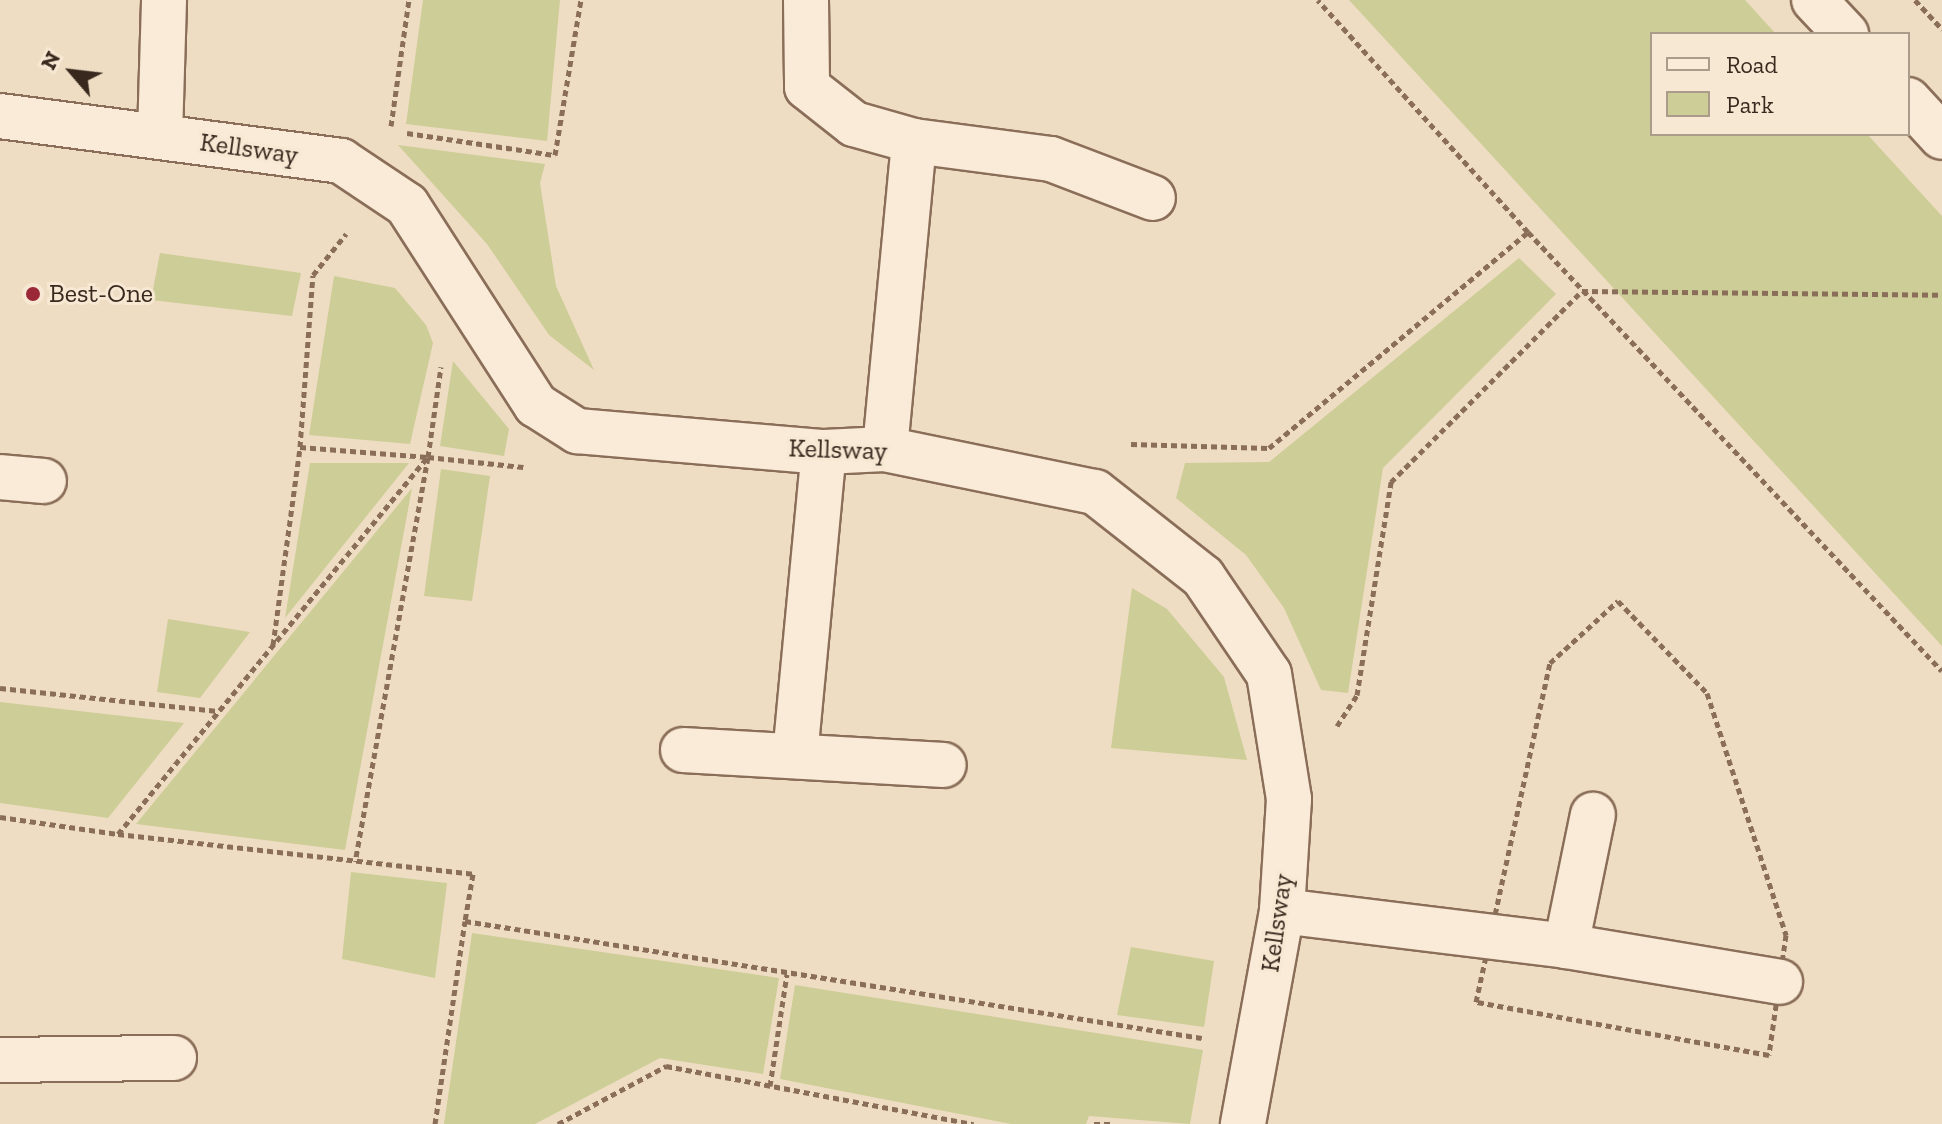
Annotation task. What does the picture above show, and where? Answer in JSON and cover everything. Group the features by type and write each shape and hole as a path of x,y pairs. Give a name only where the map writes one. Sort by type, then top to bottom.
{"street":[{"path":"160,136 164,0"},
{"path":"806,0 807,87 854,124 914,141 1051,159 1153,198"},
{"path":"1814,0 1844,32"},
{"path":"1910,102 1942,137"},
{"name":"Kellsway","path":"0,116 341,161 407,205 536,405 577,431 824,452 885,449 1095,492 1203,577 1269,674 1289,799 1282,911 1243,1124"},
{"path":"885,449 914,141"},
{"path":"795,756 824,452"},
{"path":"0,477 44,481"},
{"path":"683,750 944,765"},
{"path":"1566,946 1593,815"},
{"path":"1282,911 1566,946 1780,982"},
{"path":"0,1060 174,1058"}],"path":[{"path":"409,0 391,131 555,155 581,0"},
{"path":"1318,0 1582,291 1942,671"},
{"path":"1915,0 1942,29"},
{"path":"273,646 300,447 313,275 383,189"},
{"path":"1095,492 1128,444 1269,448 1528,232"},
{"path":"355,861 428,457 453,277"},
{"path":"1289,799 1357,695 1391,482 1582,291 1942,295"},
{"path":"300,447 428,457"},
{"path":"118,834 428,457"},
{"path":"0,688 219,711"},
{"path":"0,817 118,834 473,874 435,1124"},
{"path":"465,921 1258,1046"},
{"path":"770,1086 787,974"},
{"path":"558,1124 666,1066 974,1124"},
{"path":"1094,1124 1112,1124"}],"green space":[{"path":"423,0 560,0 547,141 406,124"},
{"path":"1349,0 1745,0 1774,32 1650,32 1650,136 1869,136 1942,216 1942,646"},
{"path":"398,145 545,164 540,183 556,286 594,370 549,335 487,244"},
{"path":"160,253 301,273 292,316 151,300"},
{"path":"1519,258 1556,294 1383,468 1348,693 1321,690 1284,608 1246,555 1176,498 1185,463 1269,462"},
{"path":"334,276 395,288 426,325 433,343 410,444 309,435"},
{"path":"453,361 509,429 504,456 440,446"},
{"path":"310,463 409,463 285,618"},
{"path":"441,469 490,476 472,601 424,596"},
{"path":"412,488 345,850 136,824"},
{"path":"1132,588 1167,609 1224,677 1247,760 1111,748"},
{"path":"168,619 250,632 200,698 157,692"},
{"path":"0,702 184,723 108,818 0,803"},
{"path":"351,872 447,883 435,978 342,959"},
{"path":"472,933 779,978 763,1074 660,1058 535,1124 444,1124"},
{"path":"1131,947 1214,961 1204,1027 1117,1015"},
{"path":"795,985 1203,1050 1190,1124 1089,1116 1086,1124 1011,1124 780,1079"}],"place":[{"name":"Best-One","path":"33,294"}]}
